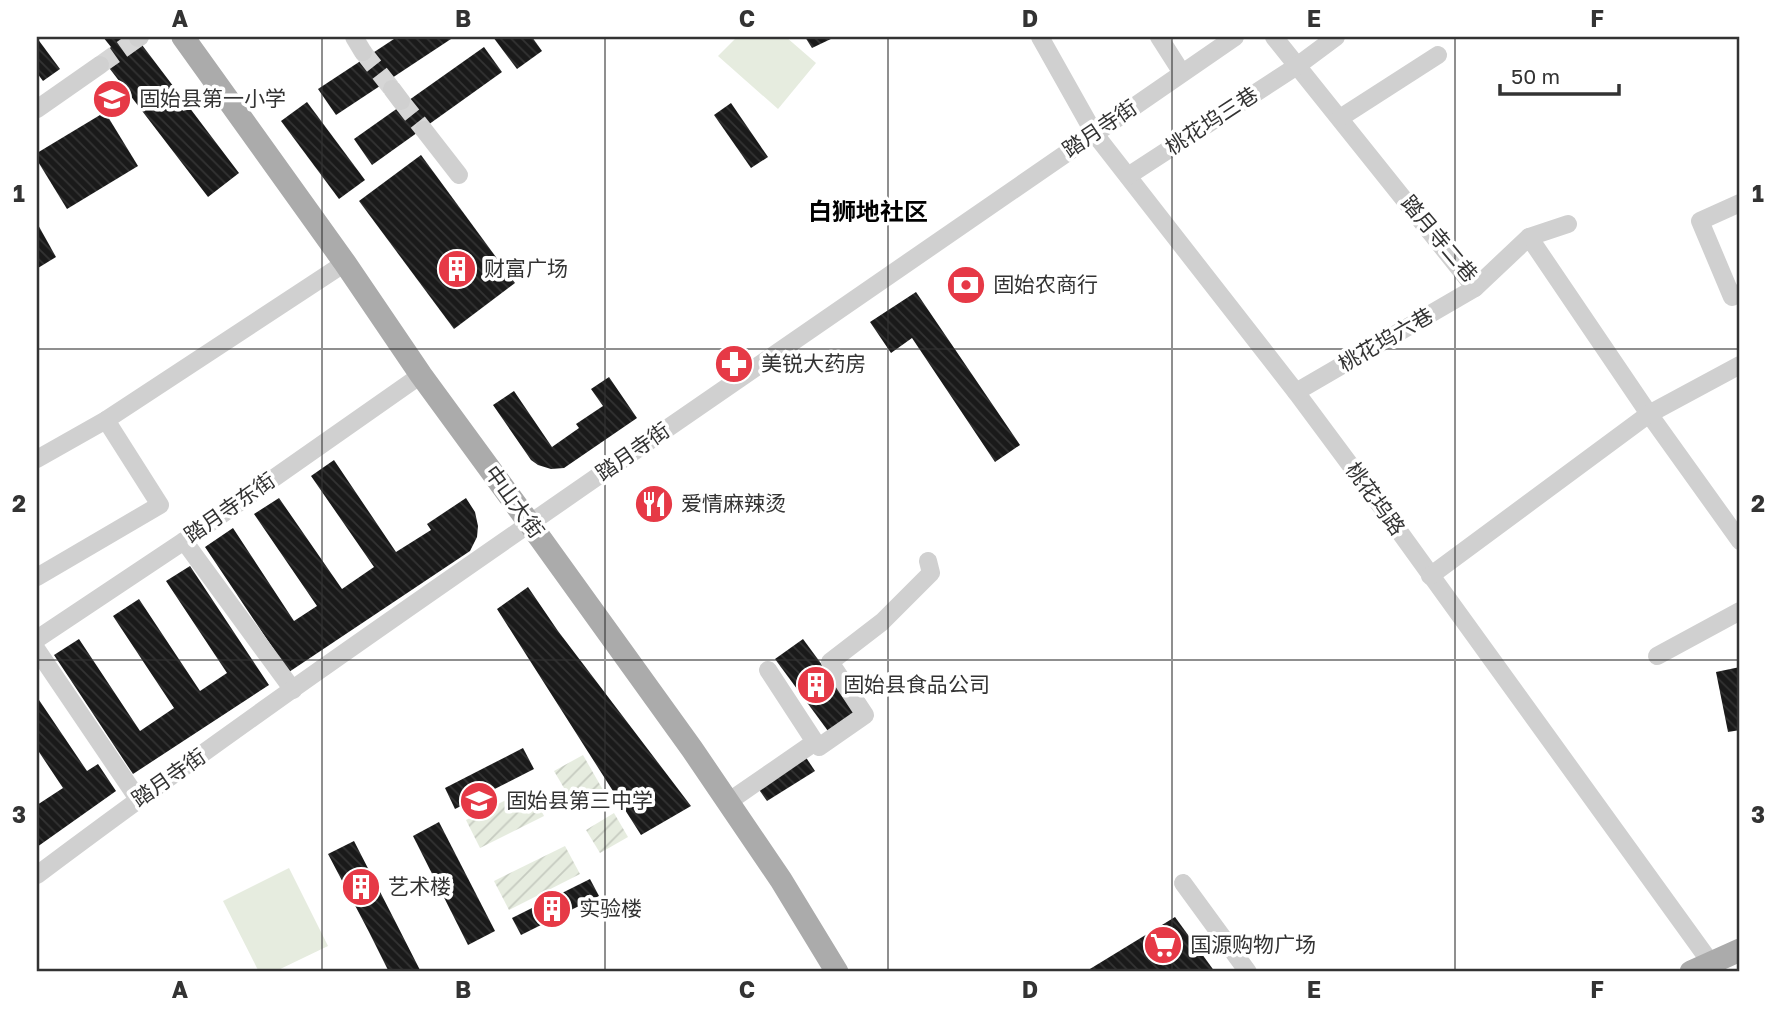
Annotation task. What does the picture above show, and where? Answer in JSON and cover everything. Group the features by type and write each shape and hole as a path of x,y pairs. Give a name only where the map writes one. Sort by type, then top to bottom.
{"main road":[{"name":"中山大街","path":"183,37 345,263 421,375 692,749 781,880 837,972"},
{"path":"1701,968 1740,950"}],"street":[{"name":"桃花坞路","path":"1040,37 1094,133 1296,392 1383,509 1701,968"},
{"path":"1159,37 1182,73"},
{"name":"踏月寺街","path":"37,875 138,799 530,523 1236,37"},
{"name":"踏月寺二巷","path":"1274,37 1475,288 1529,237"},
{"name":"桃花坞三巷","path":"1128,176 1297,66 1336,37"},
{"path":"1340,118 1438,55"},
{"path":"37,109 100,65"},
{"path":"424,130 459,175"},
{"path":"1736,295 1700,221 1740,202"},
{"path":"1568,224 1529,237 1649,414 1740,541"},
{"path":"38,455 106,421 345,263"},
{"name":"桃花坞六巷","path":"1296,392 1475,288"},
{"path":"1430,576 1649,414 1740,365"},
{"name":"踏月寺东街","path":"37,639 184,541 421,375"},
{"path":"37,577 160,505 106,421"},
{"path":"184,541 293,690"},
{"path":"768,670 819,747 865,715 830,662 882,622 931,573 928,561"},
{"path":"1657,656 1740,611"},
{"path":"37,650 138,799"},
{"path":"728,802 815,742"},
{"path":"1184,883 1248,972"}],"shaded area":[{"path":"737,37 786,37 816,63 778,109 718,56"},
{"path":"583,755 603,790 574,805 554,771"},
{"path":"530,788 544,816 480,848 466,820"},
{"path":"614,813 628,837 600,853 586,830"},
{"path":"565,846 580,874 509,910 494,881"},
{"path":"289,868 328,946 274,972 259,972 223,901"}],"building":[{"path":"103,37 136,37 239,173 208,197 100,56 111,47"},
{"path":"397,37 454,37 336,115 318,89"},
{"path":"493,37 532,37 542,51 517,69"},
{"path":"805,37 835,37 812,48"},
{"path":"37,38 60,69 43,81 37,73"},
{"path":"484,47 502,72 372,165 354,139"},
{"path":"307,102 365,180 339,199 281,121"},
{"path":"731,103 768,157 751,168 714,115"},
{"path":"105,112 138,166 67,209 37,160 37,153"},
{"path":"421,155 515,283 454,329 359,201"},
{"path":"37,223 56,257 38,268 37,266"},
{"path":"916,292 1020,445 995,462 912,338 891,353 870,322"},
{"path":"609,377 637,418 564,468 551,469 531,460 493,405 514,391 552,447 579,428 576,424 603,406 591,389"},
{"path":"334,460 396,552 431,530 427,524 466,498 475,512 477,537 470,551 289,672 205,547 233,528 294,621 317,606 254,514 279,498 342,589 374,567 311,476"},
{"path":"190,566 269,685 133,774 54,655 79,639 140,731 174,708 113,616 139,599 200,691 227,673 166,581"},
{"path":"528,587 558,631 691,806 641,835 497,609"},
{"name":"固始县食品公司","path":"803,639 856,711 828,731 775,659"},
{"path":"1740,667 1740,730 1728,732 1716,672"},
{"path":"37,697 87,771 98,764 116,791 37,847 37,805 63,788 37,749"},
{"path":"523,748 534,769 455,809 445,788"},
{"path":"803,753 815,771 767,801 755,784"},
{"path":"439,822 495,931 468,945 413,836"},
{"name":"艺术楼","path":"354,841 421,972 389,972 328,854"},
{"name":"实验楼","path":"590,879 599,896 521,935 512,918"},
{"name":"国源购物广场","path":"1175,917 1215,972 1085,972"}],"tunnel":[{"path":"100,65 138,38"},
{"path":"363,52 392,89"},
{"path":"401,101 424,130"}],"place":[{"name":"固始县第一小学","path":"112,99"},
{"name":"财富广场","path":"457,269"},
{"name":"固始农商行","path":"966,285"},
{"name":"美锐大药房","path":"734,364"},
{"name":"爱情麻辣烫","path":"654,504"},
{"name":"固始县食品公司","path":"816,685"},
{"name":"固始县第三中学","path":"479,801"},
{"name":"艺术楼","path":"361,887"},
{"name":"实验楼","path":"552,909"},
{"name":"国源购物广场","path":"1163,945"}],"district":[{"name":"白狮地社区","path":"868,212"}]}
